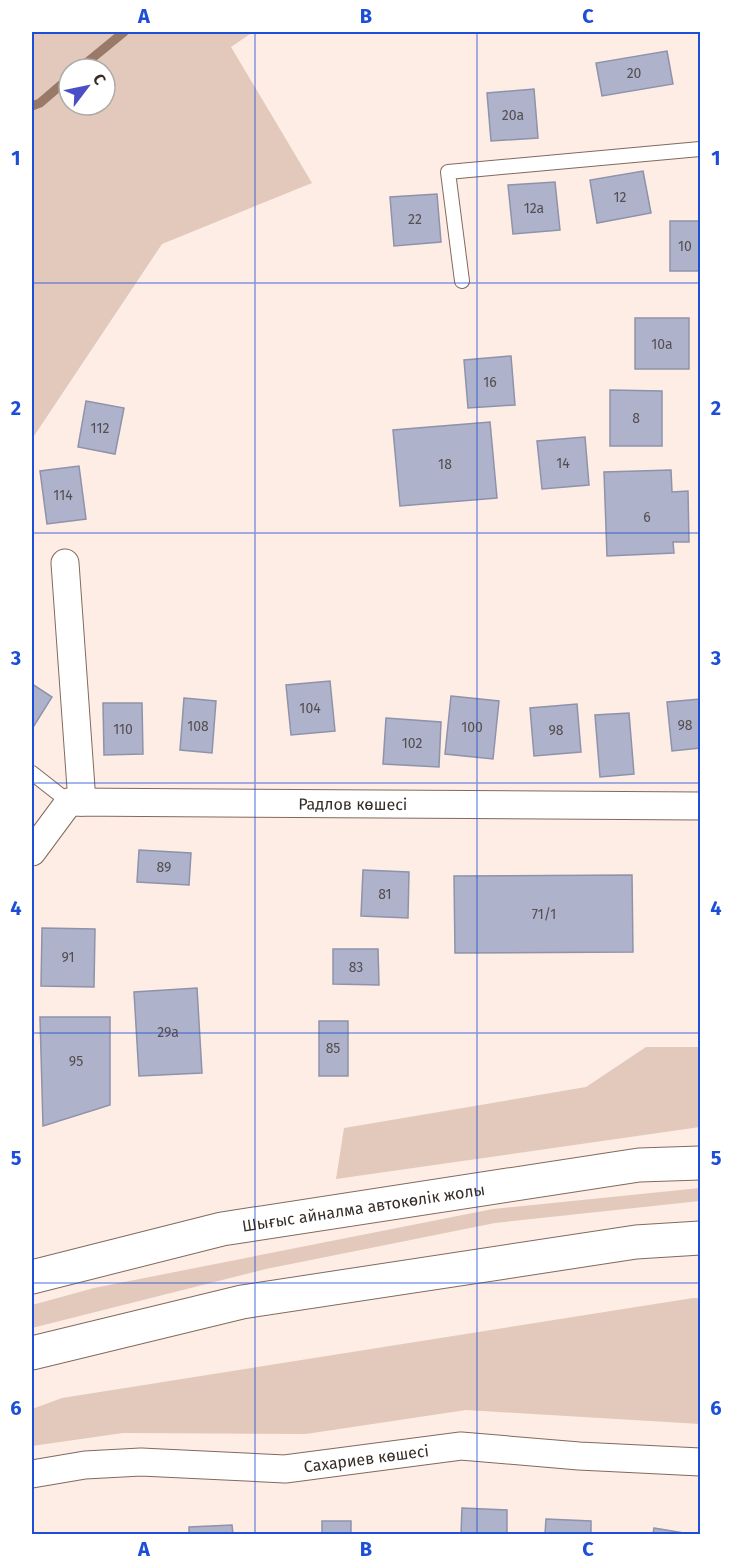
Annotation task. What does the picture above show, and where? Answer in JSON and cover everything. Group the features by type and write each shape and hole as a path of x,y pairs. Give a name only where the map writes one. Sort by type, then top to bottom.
{"main road":[{"name":"Шығыс айналма автокөлік жолы","path":"32,1277 222,1229 639,1165 700,1163"},
{"path":"32,1353 242,1302 636,1242 700,1238"}],"street":[{"path":"32,852 76,802 65,563"},
{"name":"Радлов көшесі","path":"76,802 700,806"},
{"name":"Сахариев көшесі","path":"32,1474 85,1465 141,1462 285,1469 461,1446 579,1456 700,1462"}],"lane":[{"path":"462,280 448,172 700,149"},
{"path":"32,773 76,802"}],"shaded area":[{"path":"32,32 253,32 231,47 312,183 162,244 32,439"},
{"path":"646,1047 700,1047 700,1127 336,1179 344,1128 586,1087"},
{"path":"700,1188 700,1201 495,1223 266,1269 32,1328 32,1305 94,1288 493,1209"},
{"path":"700,1298 700,1424 466,1410 306,1434 123,1433 32,1446 32,1409 62,1398"}],"building":[{"path":"667,51 673,84 602,96 596,63"},
{"path":"534,89 538,138 491,141 487,93"},
{"path":"643,171 651,213 597,223 590,180"},
{"path":"555,182 560,230 513,234 508,185"},
{"path":"437,194 441,242 394,246 390,197"},
{"path":"670,221 700,221 700,271 670,271"},
{"path":"635,318 689,318 689,369 635,369"},
{"path":"511,356 515,405 468,408 464,360"},
{"path":"610,390 662,391 662,446 610,446"},
{"path":"86,401 124,408 115,454 78,447"},
{"path":"490,422 497,498 400,506 393,430"},
{"path":"585,437 589,485 542,489 537,441"},
{"path":"79,466 86,519 47,524 40,471"},
{"path":"671,470 672,492 688,491 689,542 673,542 674,553 607,556 604,472"},
{"path":"330,681 335,731 291,735 286,685"},
{"path":"32,684 52,697 32,729"},
{"path":"451,696 499,701 493,759 445,754"},
{"path":"184,698 216,701 212,753 180,750"},
{"path":"700,699 700,748 672,751 667,702"},
{"path":"103,703 142,703 143,754 104,755"},
{"path":"577,704 581,752 534,756 530,708"},
{"path":"629,713 634,774 600,777 595,715"},
{"path":"386,718 441,722 439,767 383,764"},
{"path":"139,850 191,853 189,885 137,882"},
{"path":"363,870 409,872 408,918 361,916"},
{"path":"632,875 633,952 455,953 454,876"},
{"path":"42,928 95,929 94,987 41,986"},
{"path":"333,949 378,949 379,985 333,984"},
{"path":"197,988 202,1073 139,1076 134,992"},
{"path":"40,1017 110,1017 110,1105 43,1126"},
{"path":"319,1021 348,1021 348,1076 319,1076"},
{"path":"462,1508 507,1510 507,1534 461,1534"},
{"path":"546,1519 591,1521 591,1534 545,1534"},
{"path":"322,1521 351,1521 351,1534 322,1534"},
{"path":"232,1525 233,1534 189,1534 189,1527"},
{"path":"654,1528 690,1534 653,1534"}],"waterway":[{"path":"94,57 124,32"},
{"path":"32,106 40,103 57,88"}]}
